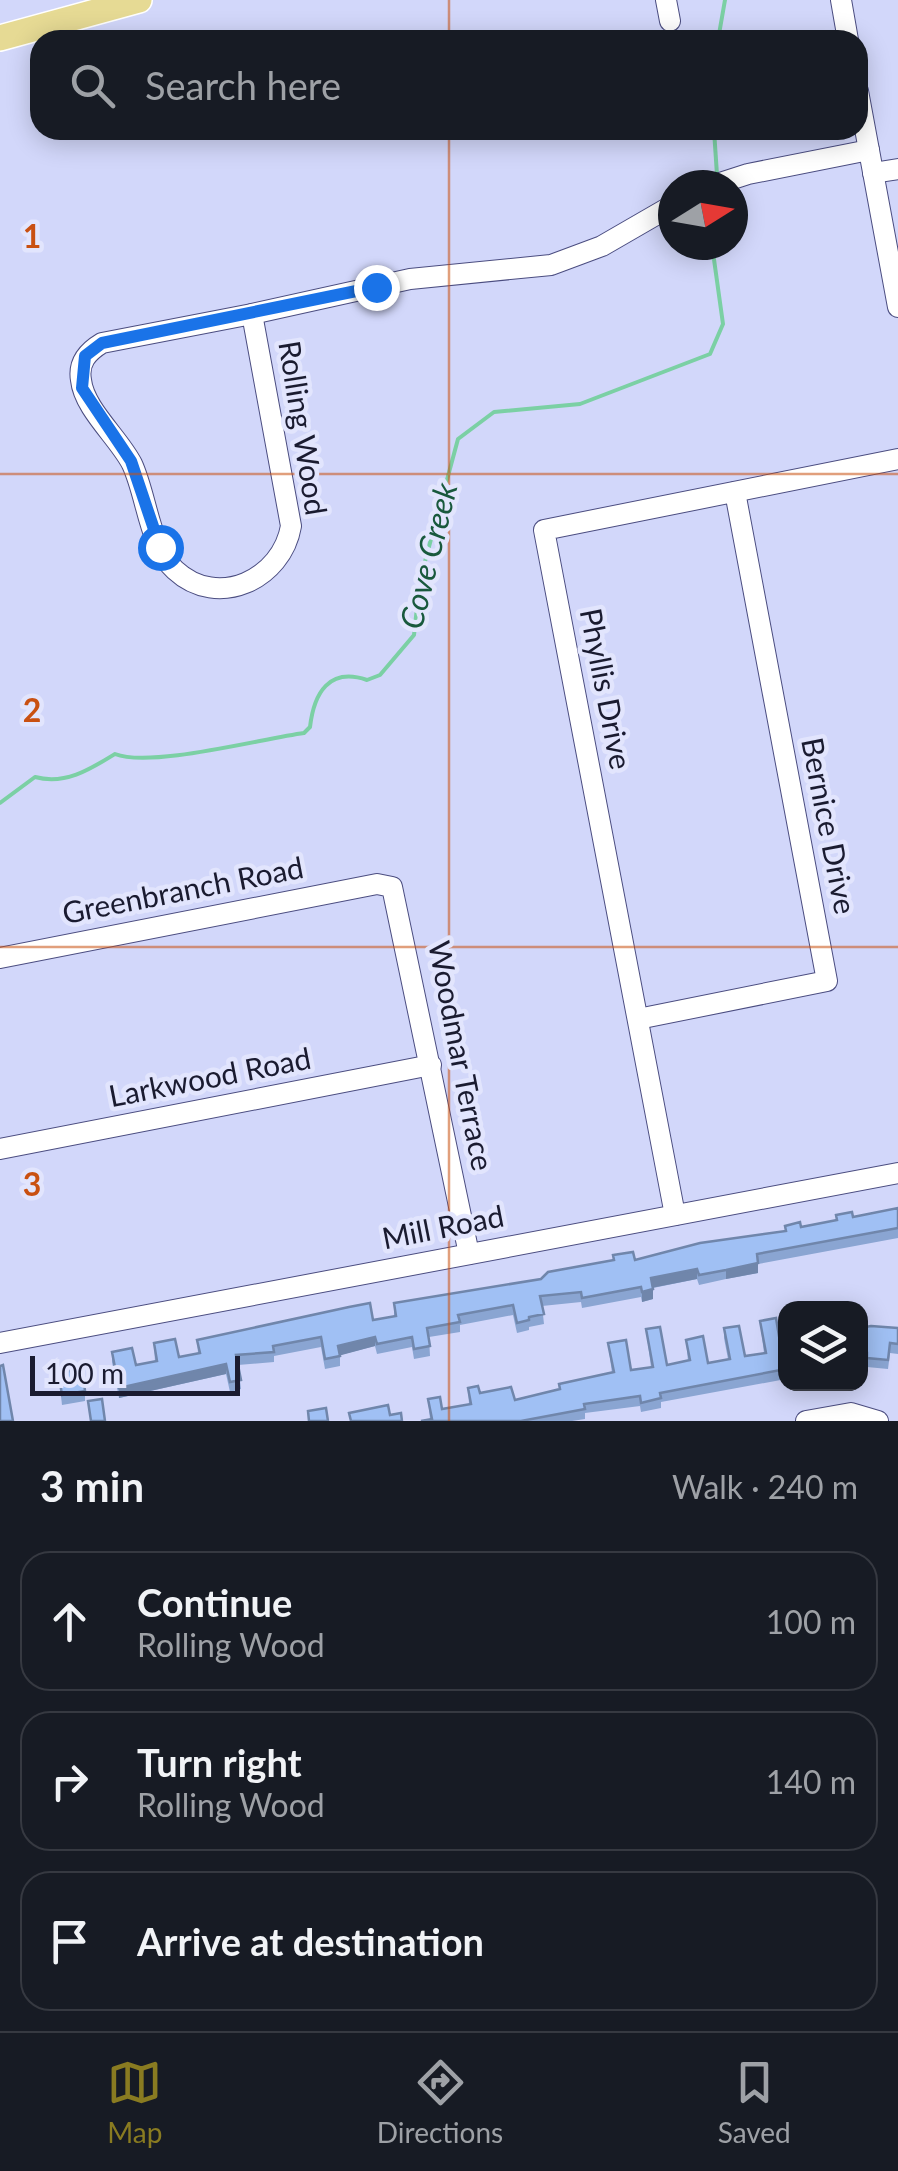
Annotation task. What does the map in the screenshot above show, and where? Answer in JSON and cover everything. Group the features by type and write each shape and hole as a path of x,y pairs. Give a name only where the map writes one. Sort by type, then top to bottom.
{"main road":[{"path":"0,38 139,0"}],"street":[{"path":"666,0 670,22"},
{"path":"841,0 846,30"},
{"path":"867,140 898,307"},
{"path":"748,174 869,150"},
{"path":"873,173 898,168"},
{"name":"Rolling Wood","path":"252,314 290,526 284,552 264,574 222,588 187,578 165,558 131,461 86,395 80,376 85,356 102,343 410,279 550,265 602,246 658,214"},
{"name":"Phyllis Drive","path":"675,1215 544,530 898,460"},
{"name":"Bernice Drive","path":"638,1019 826,981 735,492"},
{"name":"Greenbranch Road","path":"0,958 378,884"},
{"name":"Woodmar Terrace","path":"378,884 386,884 397,894 469,1254"},
{"name":"Larkwood Road","path":"0,1149 432,1065"},
{"name":"Mill Road","path":"0,1343 898,1173"},
{"path":"806,1421 851,1413 878,1421"}],"building":[{"path":"898,1208 898,1228 757,1254 758,1263 726,1270 699,1275 697,1269 651,1278 653,1289 642,1292 641,1287 582,1298 581,1292 540,1296 544,1314 517,1323 513,1305 458,1315 460,1322 427,1328 430,1346 414,1349 412,1337 377,1344 375,1337 338,1346 340,1356 325,1359 321,1337 273,1346 274,1352 236,1355 241,1380 230,1382 226,1364 119,1388 112,1352 132,1348 136,1365 157,1361 154,1343 175,1339 179,1357 200,1353 197,1340 349,1307 370,1303 373,1320 396,1316 394,1303 541,1279 548,1272 614,1260 613,1255 633,1252 635,1260 700,1243 786,1231 785,1226 800,1222 801,1227 837,1220 836,1215 852,1212 853,1217"},
{"path":"776,1318 778,1371 660,1393 661,1398 641,1403 640,1396 584,1404 585,1409 521,1421 421,1421 432,1419 428,1399 440,1397 442,1409 471,1404 468,1388 478,1386 480,1393 511,1387 515,1400 560,1389 559,1384 614,1372 608,1343 626,1340 631,1370 653,1367 646,1329 660,1327 667,1365 690,1360 686,1340 703,1336 708,1363 730,1359 724,1328 739,1326 745,1356 766,1353 760,1321"},
{"path":"868,1327 898,1328 898,1344 890,1343 888,1360 868,1358"},
{"path":"3,1365 13,1421 0,1421"},
{"path":"70,1368 72,1376 83,1374 85,1391 62,1395 58,1370"},
{"path":"102,1399 105,1421 91,1421 88,1401"},
{"path":"388,1405 390,1415 401,1413 402,1421 351,1421 349,1413"},
{"path":"326,1408 328,1421 309,1421 308,1411"}],"waterway":[{"name":"Cove Creek","path":"720,30 725,0"},
{"name":"Cove Creek","path":"715,140 717,170"},
{"name":"Cove Creek","path":"0,803 35,777 67,777 115,754 179,755 304,733 326,686 343,677 367,680 380,675 414,635 420,580 458,439 494,412 580,404 710,354 723,324 714,260"}],"route":[{"path":"160,547 131,461 82,388 80,376 85,356 102,343 376,287"}]}
